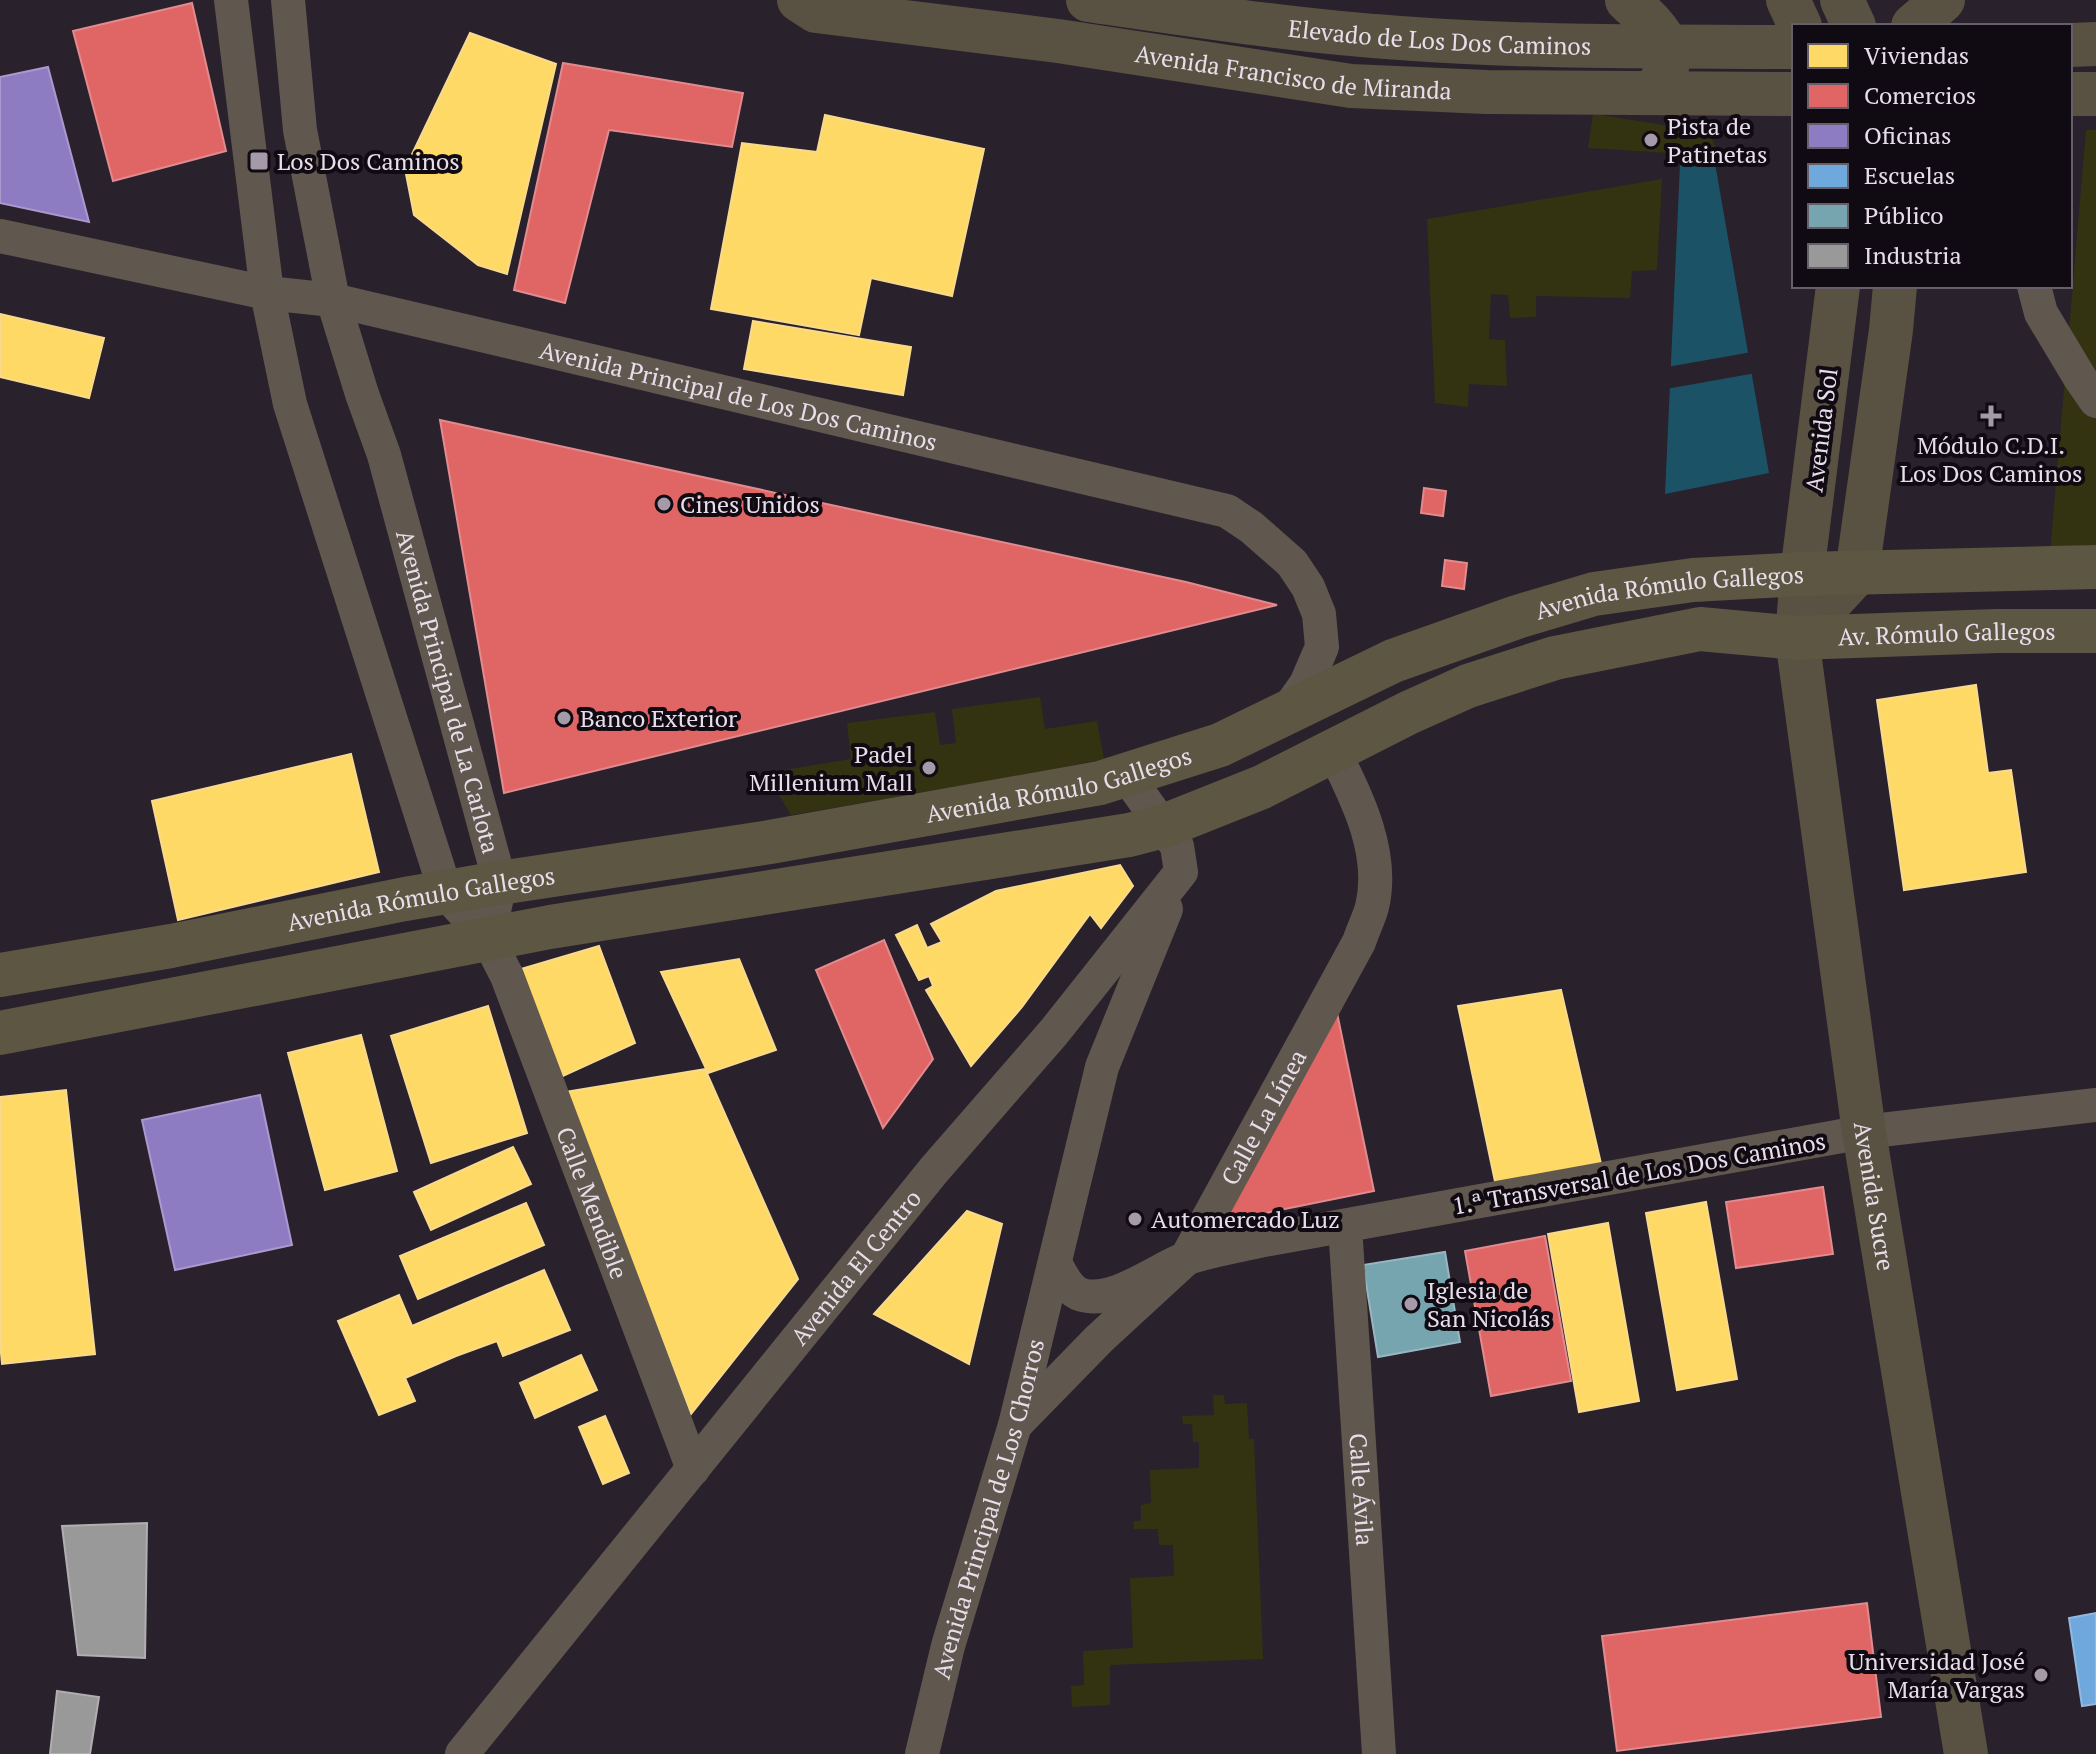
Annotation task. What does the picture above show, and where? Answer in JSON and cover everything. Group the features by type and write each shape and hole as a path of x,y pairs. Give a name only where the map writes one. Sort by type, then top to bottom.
{"main road":[{"name":"Avenida Francisco de Miranda","path":"799,0 816,11 1058,41 1351,86 1486,92 1792,94"},
{"name":"Elevado de Los Dos Caminos","path":"1088,0 1258,24 1399,38 1524,45 1792,47"},
{"path":"1623,94 1661,79 1668,62 1662,36 1627,0"},
{"path":"1788,0 1799,24"},
{"path":"1842,0 1853,24"},
{"path":"1915,24 1943,0"},
{"path":"2072,45 2096,44"},
{"path":"2072,94 2096,94"},
{"name":"Avenida Sol","path":"1797,638 1802,574 1838,288"},
{"path":"1797,638 1857,573 1895,288"},
{"name":"Avenida Rómulo Gallegos","path":"0,975 171,946 500,883 785,839 1100,783 1220,745 1393,661 1517,617 1594,594 1693,580 1802,574 2096,567"},
{"name":"Avenida Rómulo Gallegos","path":"0,1033 488,939 1113,837 1164,826 1262,787 1468,686 1555,658 1700,629 1797,638"},
{"name":"Av. Rómulo Gallegos","path":"1797,638 2096,631"},
{"name":"Avenida Sucre","path":"1797,638 1864,1132 1966,1754"}],"street":[{"path":"231,0 267,293 290,404 446,893 488,939"},
{"name":"Avenida Principal de La Carlota","path":"288,0 300,130 333,300 384,455 500,883 488,939"},
{"name":"Avenida Principal de Los Dos Caminos","path":"0,236 267,293 333,300 1227,511 1251,527 1292,563 1308,587 1319,614 1322,647 1306,684 1284,715"},
{"path":"2035,288 2041,313 2096,401"},
{"name":"Calle La Línea","path":"1015,1425 1099,1339 1186,1259 1359,942 1373,905 1375,873 1363,814 1334,752"},
{"path":"1127,776 1177,846 1181,872"},
{"name":"Avenida El Centro","path":"462,1754 934,1170 1054,1032 1181,872"},
{"name":"Avenida Principal de Los Chorros","path":"922,1754 948,1646 1015,1425 1102,1067 1181,872"},
{"name":"Calle Mendible","path":"488,939 507,976 693,1469"},
{"path":"1097,979 1120,978 1133,991"},
{"name":"Avenida Principal de Los Chorros","path":"1054,1032 1074,1023 1090,1024 1100,1038 1102,1067"},
{"name":"1.ª Transversal de Los Dos Caminos","path":"1186,1259 1264,1240 1864,1132 2096,1105"},
{"name":"Calle Ávila","path":"1345,1226 1379,1754"},
{"path":"1055,1263 1068,1285 1080,1295 1097,1296 1118,1291 1186,1259"}],"shaded area":[{"name":"Pista de Patinetas","path":"1593,114 1710,132 1718,156 1588,148"},
{"path":"2086,130 2096,130 2096,552 2050,554"},
{"path":"1662,179 1657,270 1632,271 1630,298 1536,296 1536,317 1510,318 1508,295 1491,294 1489,339 1505,340 1507,386 1469,384 1468,407 1435,403 1427,219"},
{"name":"Padel Millenium Mall","path":"1040,697 1045,729 1097,721 1104,759 791,815 766,773 851,759 847,723 935,712 940,745 956,743 952,709"},
{"path":"1213,1395 1224,1395 1225,1404 1247,1403 1249,1439 1254,1439 1263,1659 1110,1665 1110,1705 1072,1707 1071,1686 1084,1685 1083,1651 1133,1648 1130,1578 1174,1576 1173,1545 1159,1545 1158,1529 1134,1529 1134,1521 1141,1521 1141,1505 1151,1503 1150,1470 1199,1468 1199,1442 1193,1442 1192,1424 1183,1424 1182,1416 1214,1415"}],"water":[{"path":"1715,163 1769,473 1665,494 1680,164"}],"pier":[{"path":"1752,352 1756,373 1666,389 1667,367"}],"building: Viviendas":[{"path":"470,33 556,64 507,274 478,265 414,215 405,169"},
{"path":"825,115 984,149 952,296 871,278 859,335 711,309 742,143 817,152"},
{"path":"0,314 104,338 89,398 0,377"},
{"path":"753,321 911,347 903,395 744,369"},
{"path":"1976,685 1988,773 2011,770 2026,872 1904,890 1877,700"},
{"path":"351,754 379,872 178,920 152,801"},
{"path":"1120,865 1133,886 1101,928 1090,914 1022,1007 971,1066 926,990 933,986 929,976 919,980 896,935 917,925 927,948 942,942 931,924 996,891"},
{"path":"599,946 635,1043 563,1076 518,970"},
{"path":"739,959 776,1050 708,1073 661,972"},
{"path":"1561,990 1602,1168 1496,1186 1458,1006"},
{"path":"488,1006 527,1133 431,1163 391,1036"},
{"path":"361,1035 397,1171 325,1190 288,1053"},
{"path":"705,1069 798,1279 691,1414 565,1092"},
{"path":"66,1090 95,1354 2,1364 0,1097"},
{"path":"513,1147 531,1184 431,1230 414,1192"},
{"path":"1706,1202 1737,1379 1677,1390 1646,1213"},
{"path":"526,1203 544,1245 418,1299 400,1256"},
{"path":"967,1211 1002,1224 969,1364 874,1314"},
{"path":"1608,1223 1639,1401 1579,1412 1548,1234"},
{"path":"544,1270 570,1330 503,1356 497,1341 405,1378 415,1401 379,1415 338,1321 399,1295 412,1326"},
{"path":"581,1355 597,1390 535,1418 520,1383"},
{"path":"605,1416 629,1473 603,1484 579,1427"}],"building: Comercios":[{"path":"192,3 226,151 113,181 73,31"},
{"path":"563,63 743,93 732,147 609,130 565,303 514,290"},
{"path":"440,420 1186,582 1277,605 504,793"},
{"path":"1424,488 1446,491 1443,516 1421,513"},
{"path":"1445,560 1467,563 1464,589 1442,586"},
{"path":"884,940 933,1059 883,1128 816,970"},
{"path":"1336,1008 1374,1191 1221,1222"},
{"path":"1823,1187 1833,1254 1736,1268 1726,1202"},
{"path":"1545,1236 1571,1381 1491,1396 1465,1251"},
{"path":"1867,1603 1881,1717 1617,1751 1602,1636"}],"building: Oficinas":[{"path":"48,67 89,222 0,203 0,77"},
{"path":"260,1095 292,1245 175,1270 142,1120"}],"building: Escuelas":[{"path":"2096,1613 2096,1704 2082,1706 2069,1618"}],"building: Público":[{"name":"Iglesia de San Nicolás","path":"1445,1252 1460,1342 1378,1357 1363,1265"}],"building: Industria":[{"path":"147,1523 145,1658 78,1655 62,1526"},
{"path":"57,1691 99,1697 90,1754 50,1754"}],"place":[{"name":"Pista de Patinetas","path":"1651,140"},
{"name":"Los Dos Caminos","path":"259,161"},
{"name":"Módulo C.D.I. Los Dos Caminos","path":"1991,416"},
{"name":"Cines Unidos","path":"664,504"},
{"name":"Banco Exterior","path":"564,718"},
{"name":"Padel Millenium Mall","path":"929,768"},
{"name":"Automercado Luz","path":"1135,1219"},
{"name":"Iglesia de San Nicolás","path":"1411,1304"},
{"name":"Universidad José María Vargas","path":"2041,1675"}]}
